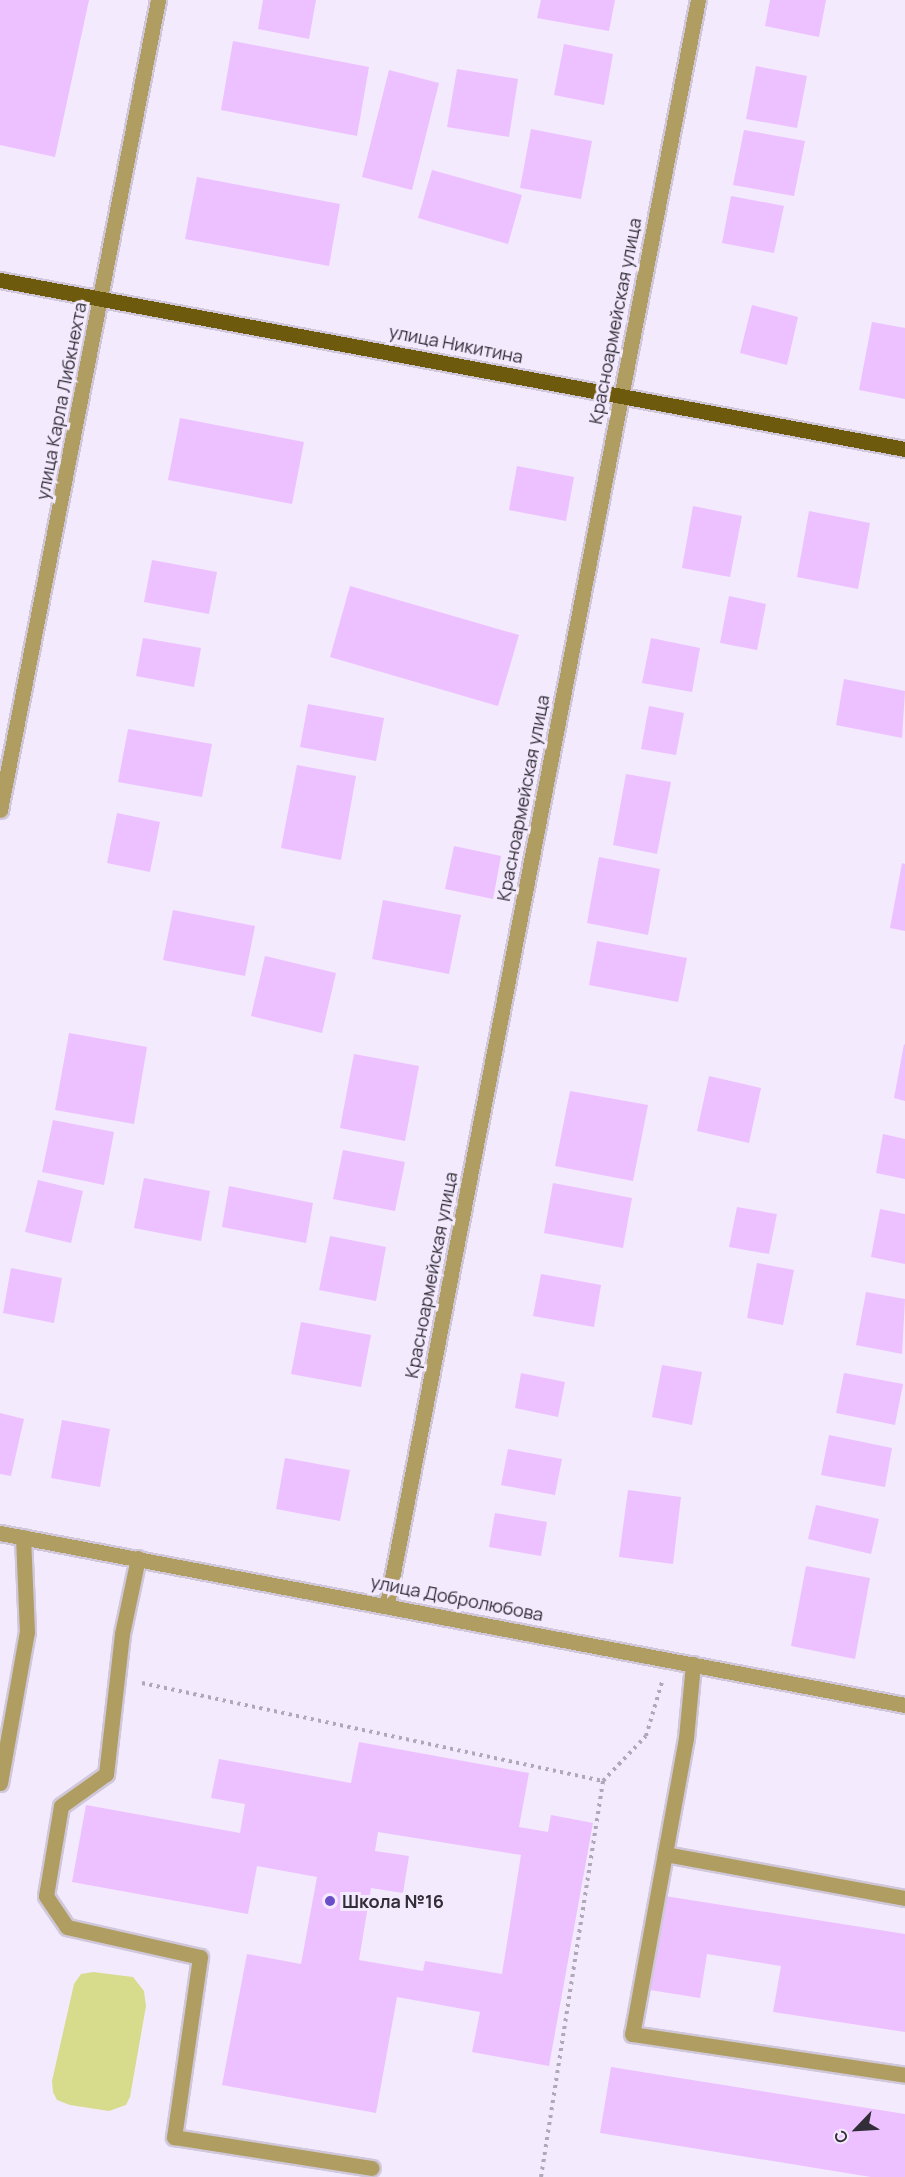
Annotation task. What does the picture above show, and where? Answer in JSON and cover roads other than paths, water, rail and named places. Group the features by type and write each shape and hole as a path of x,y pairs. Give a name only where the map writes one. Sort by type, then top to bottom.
{"main road":[{"name":"улица Никитина","path":"0,279 905,449"}],"street":[{"name":"улица Карла Либкнехта","path":"0,810 158,0"},
{"name":"Красноармейская улица","path":"387,1604 698,0"},
{"name":"улица Добролюбова","path":"0,1533 387,1604 903,1705"},
{"path":"0,1783 27,1632 23,1537"},
{"path":"138,1558 118,1678 106,1774 61,1806 46,1896 67,1927 200,1957 174,2137 372,2168"},
{"path":"693,1664 686,1738 632,2034 905,2075"},
{"path":"903,1705 905,1689"},
{"path":"665,1854 905,1899"}],"place":[{"name":"Школа №16","path":"330,1901"}]}
